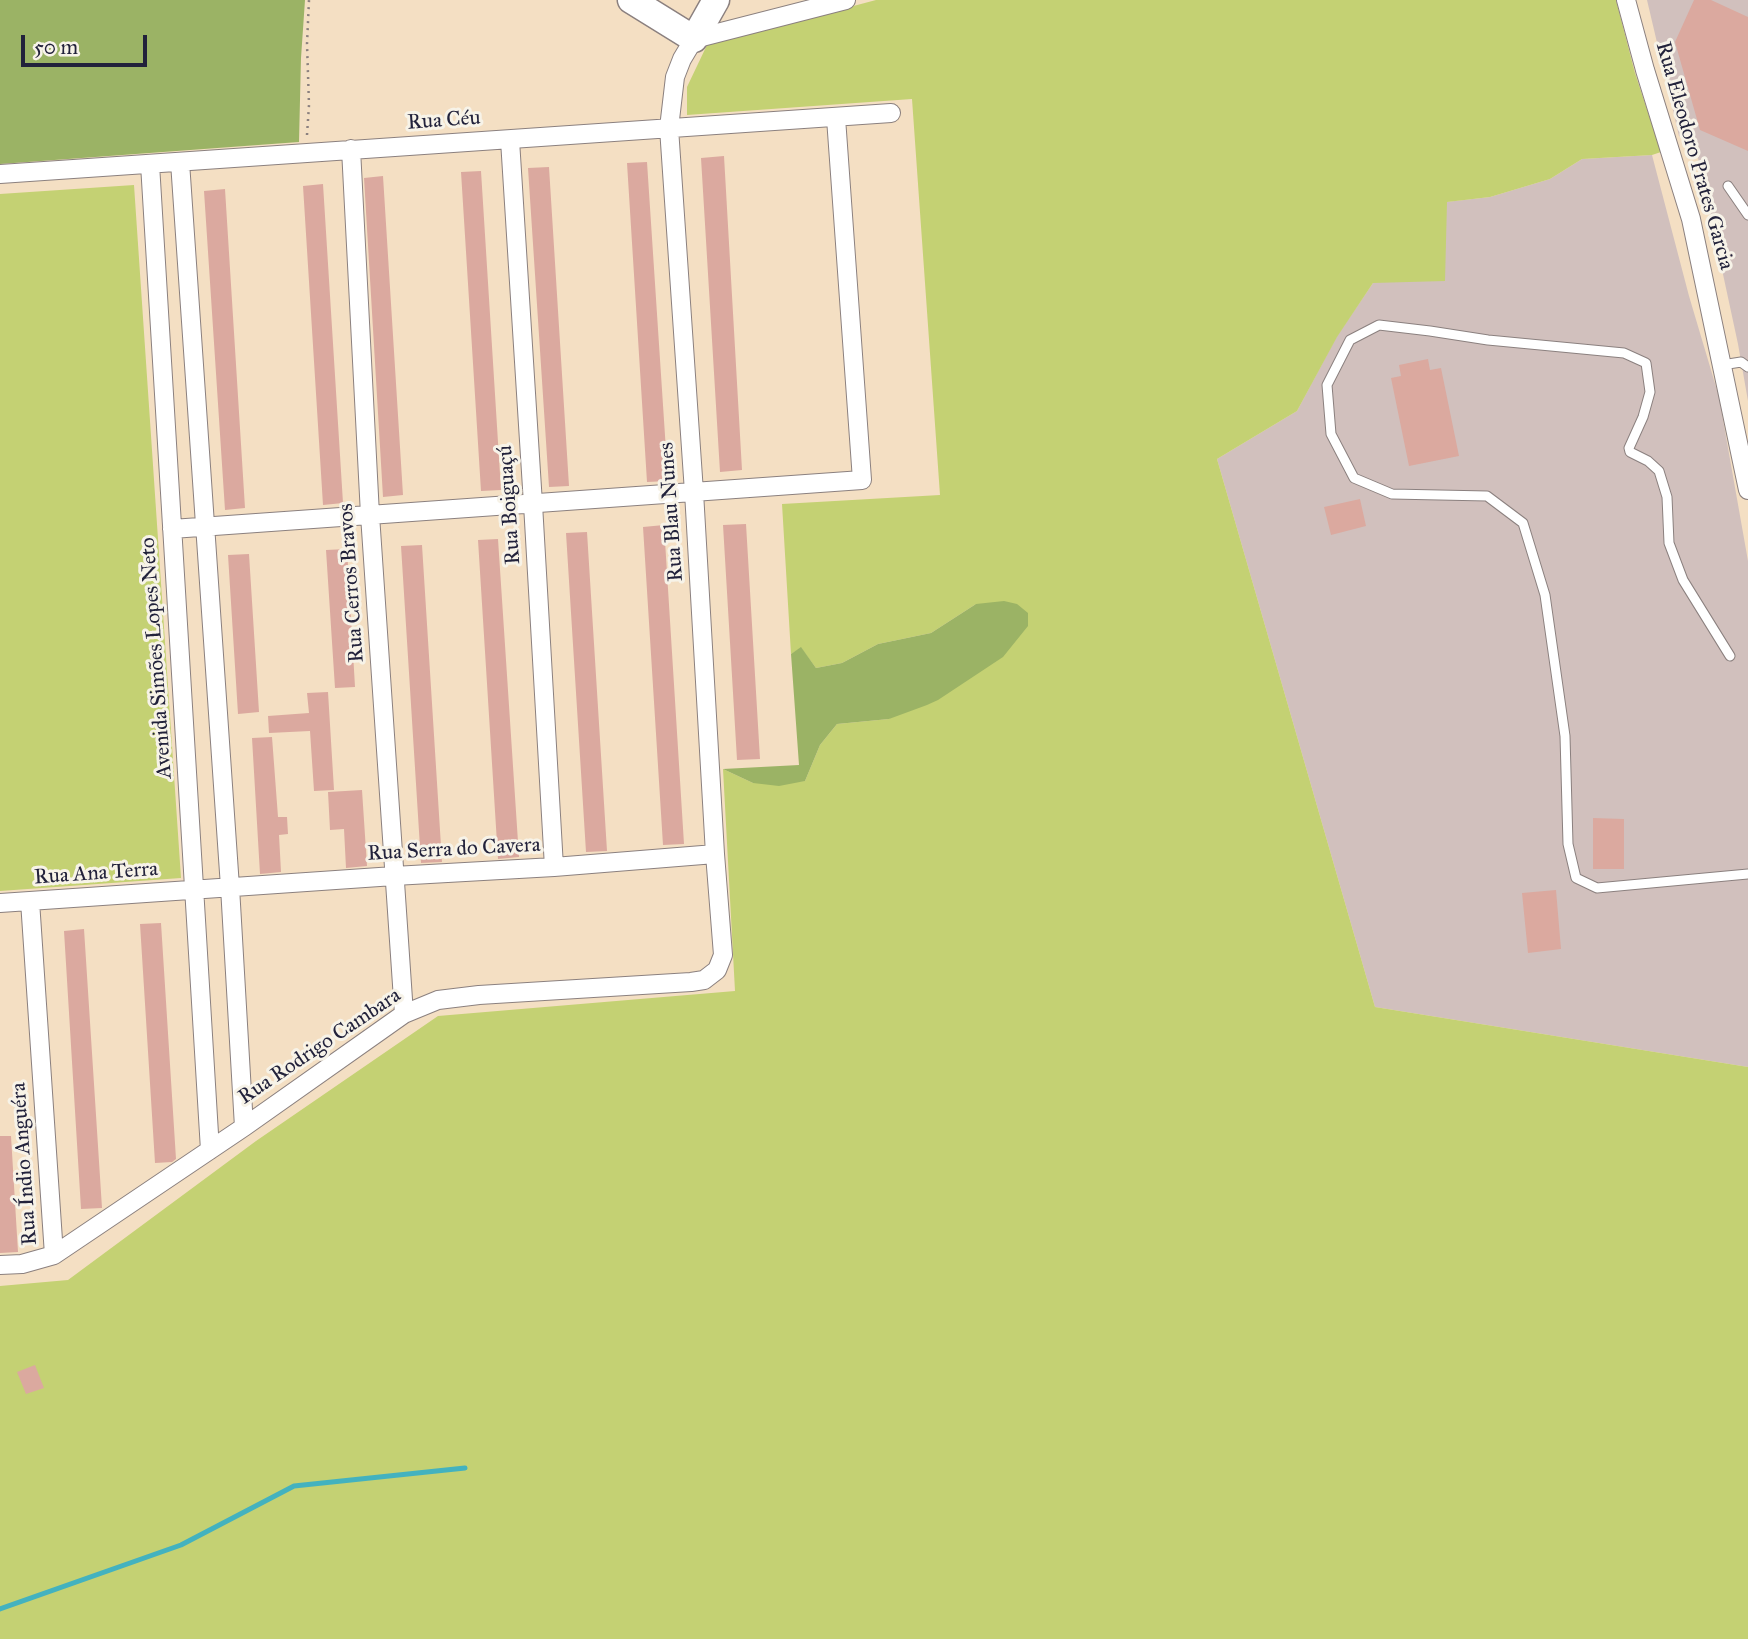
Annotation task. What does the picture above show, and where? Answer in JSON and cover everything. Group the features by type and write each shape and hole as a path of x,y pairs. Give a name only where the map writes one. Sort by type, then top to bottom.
{"street":[{"path":"631,0 694,38 846,0"},
{"path":"694,38 716,0"},
{"name":"Rua Eleodoro Prates Garcia","path":"1626,0 1691,219 1748,490"},
{"name":"Rua Blau Nunes","path":"694,38 675,77 669,128 723,955 718,971 704,980"},
{"name":"Rua Céu","path":"0,174 891,113"},
{"path":"172,529 862,480 835,118"},
{"name":"Rua Boiguaçú","path":"510,140 554,867"},
{"name":"Rua Cerros Bravos","path":"351,149 370,514 404,1014"},
{"path":"180,162 244,1127"},
{"name":"Avenida Simões Lopes Neto","path":"150,164 209,1150"},
{"name":"Rua Serra do Cavera","path":"195,890 715,854"},
{"name":"Rua Ana Terra","path":"0,903 195,890"},
{"name":"Rua Índio Anguéra","path":"30,901 54,1255"},
{"name":"Rua Rodrigo Cambara","path":"0,1265 22,1264 54,1255 244,1127 404,1014 438,1000 704,980"}],"lane":[{"path":"1728,186 1748,215"},
{"path":"1730,656 1683,580 1669,543 1667,497 1659,471 1648,461 1630,452 1629,447 1643,417 1650,392 1646,363 1624,353 1488,340 1379,325 1350,340 1326,385 1331,434 1354,478 1392,494 1487,496 1523,523 1545,595 1565,736 1568,844 1576,878 1597,888 1748,874"},
{"path":"1722,365 1741,362 1748,367"}],"path":[{"path":"307,153 309,0"}],"shaded area":[{"path":"1647,0 1748,0 1748,401 1695,144 1679,136"},
{"path":"1652,155 1719,397 1748,561 1748,1067 1375,1007 1217,459 1297,411 1337,336 1373,283 1446,202 1490,197 1550,179 1582,159"}],"green space":[{"path":"0,0 305,0 299,142 0,164"},
{"path":"876,0 1616,0 1635,73 1661,152 1652,155 1582,159 1550,179 1490,197 1447,202 1445,281 1373,283 1337,337 1297,411 1217,459 1375,1007 1748,1067 1748,1639 0,1639 0,1286 68,1280 256,1141 438,1016 735,991 723,769 753,783 805,781 820,745 837,724 889,719 976,604 931,633 878,644 842,663 816,668 801,648 791,654 782,504 940,495 912,99 687,115 687,87 707,45"},
{"path":"134,185 181,878 0,891 0,194"},
{"path":"1004,601 1017,604 1028,613 1028,626 1003,657 927,705 889,719 837,724 820,745 805,781 779,786 753,783 723,769 799,765 791,654 801,647 816,668 842,663 878,644 931,633 976,604"}],"building":[{"path":"1694,0 1711,0 1748,17 1748,151 1700,130 1675,42"},
{"path":"724,156 742,470 720,472 701,158"},
{"path":"647,162 668,481 647,482 627,163"},
{"path":"549,167 569,486 549,487 528,168"},
{"path":"481,171 501,490 481,491 461,172"},
{"path":"383,176 403,495 383,497 364,178"},
{"path":"323,184 343,503 323,505 303,186"},
{"path":"225,189 245,508 225,510 204,191"},
{"path":"1428,359 1430,370 1441,368 1459,456 1409,466 1391,378 1401,376 1399,365"},
{"path":"1360,499 1366,526 1331,535 1324,507"},
{"path":"746,524 760,759 737,760 723,525"},
{"path":"664,525 684,844 663,845 643,527"},
{"path":"587,532 607,851 586,852 566,533"},
{"path":"498,539 519,857 498,859 478,540"},
{"path":"422,545 442,862 421,863 401,546"},
{"path":"347,549 355,687 335,688 326,550"},
{"path":"249,554 259,712 238,714 228,555"},
{"path":"328,692 334,790 314,791 310,731 269,733 268,716 309,713 307,693"},
{"path":"272,737 278,817 287,817 288,834 279,835 281,872 260,874 252,738"},
{"path":"362,790 367,866 346,868 344,829 330,830 328,792"},
{"path":"1593,818 1624,819 1624,869 1593,869"},
{"path":"1556,890 1561,949 1528,953 1522,893"},
{"path":"161,923 176,1159 172,1162 155,1163 140,924"},
{"path":"84,929 102,1208 81,1209 64,931"},
{"path":"0,1136 11,1136 18,1252 0,1253"},
{"path":"35,1365 44,1388 26,1394 17,1372"}],"waterway":[{"path":"0,1609 181,1545 294,1486 465,1468"}]}
